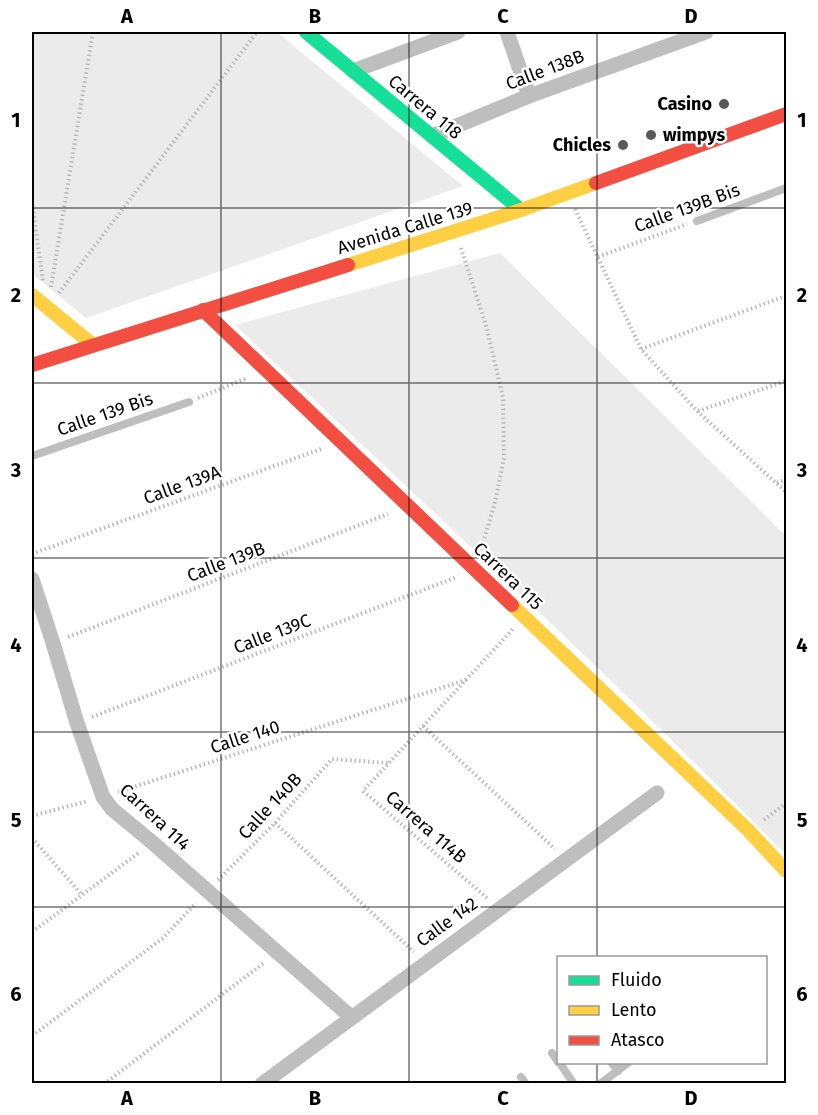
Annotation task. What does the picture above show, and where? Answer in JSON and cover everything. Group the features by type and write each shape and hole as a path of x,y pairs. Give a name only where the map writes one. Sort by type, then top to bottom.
{"street":[{"name":"Carrera 118","path":"306,32 521,210"},
{"path":"353,71 458,32"},
{"path":"507,32 529,96"},
{"name":"Calle 138B","path":"432,136 529,96 706,32"},
{"name":"Avenida Calle 139","path":"32,365 521,210 786,114"},
{"path":"32,295 93,345"},
{"name":"Carrera 115","path":"203,310 748,831 786,871"},
{"name":"Carrera 114","path":"32,579 77,723 103,797 112,809 351,1017"},
{"name":"Calle 142","path":"262,1083 657,794"}],"lane":[{"name":"Calle 139B Bis","path":"697,221 786,188"},
{"name":"Calle 139 Bis","path":"32,456 189,402"},
{"path":"552,1053 557,1059"},
{"path":"560,1064 574,1083"},
{"path":"613,1064 618,1071"},
{"path":"603,1083 627,1064"}],"path":[{"path":"47,308 93,32"},
{"path":"47,308 257,32"},
{"path":"32,203 47,308"},
{"path":"574,209 641,349 697,411 786,492"},
{"name":"Calle 139B Bis","path":"598,257 697,221"},
{"path":"459,244 487,329 503,398 504,458 495,502 476,570"},
{"path":"641,349 786,296"},
{"path":"189,402 267,370"},
{"path":"697,411 786,381"},
{"name":"Calle 139A","path":"32,554 341,442"},
{"path":"777,483 786,479"},
{"name":"Calle 139B","path":"53,643 409,506"},
{"name":"Calle 139C","path":"77,723 476,570"},
{"path":"388,763 525,617"},
{"name":"Calle 140","path":"32,816 103,797 466,680"},
{"path":"423,726 567,859"},
{"name":"Calle 140B","path":"32,1035 163,938 332,759 388,763"},
{"name":"Carrera 114B","path":"388,763 363,791 499,909"},
{"path":"748,831 786,803"},
{"path":"274,823 425,963"},
{"path":"32,838 82,895"},
{"path":"32,932 153,843"},
{"path":"104,1083 277,952"}],"shaded area":[{"path":"32,32 277,32 463,186 86,318 32,274"},
{"path":"500,253 786,536 786,855 583,653 235,325"}],"traffic: fast":[{"path":"306,32 521,210"}],"traffic: slow":[{"path":"348,265 521,210 596,183"},
{"path":"32,295 93,345"},
{"path":"512,605 748,830 786,871"}],"traffic: jam":[{"path":"596,183 786,114"},
{"path":"32,365 348,265"},
{"path":"203,310 512,605"}],"place":[{"name":"Casino","path":"724,104"},
{"name":"wimpys","path":"651,135"},
{"name":"Chicles","path":"623,145"}]}
